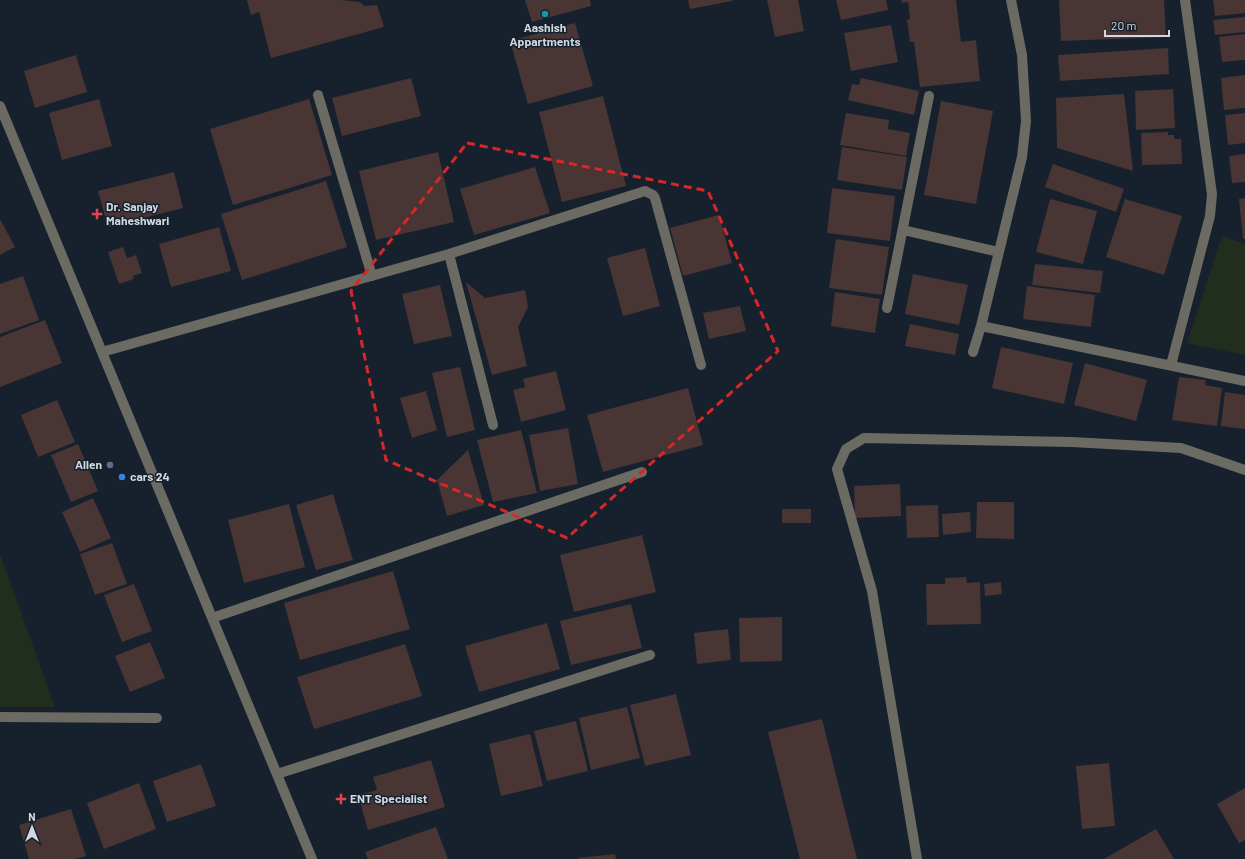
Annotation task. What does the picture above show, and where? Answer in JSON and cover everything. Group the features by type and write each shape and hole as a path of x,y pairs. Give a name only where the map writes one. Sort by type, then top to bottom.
{"street":[{"path":"973,352 981,326 1022,157 1026,120 1022,55 1012,0"},
{"path":"1171,365 1210,216 1212,194 1185,0"},
{"path":"318,95 372,276"},
{"path":"886,308 929,96"},
{"path":"0,106 312,859"},
{"path":"102,352 449,254 645,191 655,198 701,365"},
{"path":"902,230 999,252"},
{"path":"449,254 493,425"},
{"path":"981,326 1171,365 1245,382"},
{"path":"917,859 872,591 837,469 846,449 864,438 1072,442 1181,448 1245,470"},
{"path":"212,618 642,472"},
{"path":"277,774 650,656"},
{"path":"0,717 157,718"}],"highlighted area":[{"path":"467,143 708,191 778,351 567,538 386,460 351,291"}],"green space":[{"path":"1222,236 1245,244 1245,355 1187,343"},
{"path":"0,554 55,707 0,707"}],"building":[{"path":"247,0 341,0 360,2 364,6 377,5 384,27 271,58 259,12 251,15"},
{"name":"Aashish Appartments","path":"525,0 590,0 591,6 532,22"},
{"path":"688,0 732,0 732,1 690,9"},
{"path":"767,0 798,0 804,31 775,37"},
{"path":"836,0 886,0 888,10 841,20"},
{"path":"901,0 956,0 961,42 976,40 980,81 920,87 914,42 910,42 907,20 910,19 908,2 902,3"},
{"path":"1059,0 1164,0 1166,37 1061,41"},
{"path":"1213,0 1245,0 1245,13 1215,16"},
{"path":"1245,17 1245,32 1215,35 1213,20"},
{"path":"575,23 593,86 528,104 510,41"},
{"path":"891,25 898,62 851,71 844,33"},
{"path":"1245,34 1245,60 1222,62 1219,37"},
{"path":"1168,48 1169,74 1060,81 1058,55"},
{"path":"76,55 87,92 35,108 24,71"},
{"path":"1245,75 1245,108 1224,110 1221,78"},
{"path":"411,78 421,116 342,136 332,98"},
{"path":"861,78 919,91 914,115 848,100 852,84 859,85"},
{"path":"1173,89 1175,128 1136,130 1135,91"},
{"path":"1124,94 1133,171 1057,148 1056,98"},
{"path":"603,96 626,186 562,202 539,112"},
{"path":"99,99 112,146 62,160 49,113"},
{"path":"309,99 332,175 233,205 210,129"},
{"path":"941,101 993,111 976,204 924,195"},
{"path":"846,113 889,120 888,129 910,133 906,156 840,145"},
{"path":"1245,113 1245,143 1228,145 1225,115"},
{"path":"1168,132 1168,135 1174,135 1174,139 1181,139 1182,164 1142,165 1141,133"},
{"path":"842,147 907,157 902,190 837,180"},
{"path":"438,152 454,222 376,240 359,171"},
{"path":"1245,154 1245,182 1232,183 1229,156"},
{"path":"1053,164 1124,189 1116,212 1045,187"},
{"path":"535,167 550,213 474,235 460,189"},
{"path":"174,172 183,208 108,227 98,191"},
{"path":"326,181 347,247 242,280 221,214"},
{"path":"832,188 895,196 890,241 827,233"},
{"path":"1245,198 1245,239 1243,239 1239,199"},
{"path":"1050,199 1097,211 1083,264 1036,252"},
{"path":"1125,199 1182,216 1164,275 1106,257"},
{"path":"719,215 732,263 683,276 670,228"},
{"path":"0,219 15,247 0,255"},
{"path":"219,227 231,271 171,287 159,244"},
{"path":"836,239 889,247 882,295 829,288"},
{"path":"123,247 127,258 136,255 142,273 133,276 134,279 119,284 108,252"},
{"path":"645,248 660,306 623,316 607,258"},
{"path":"1035,264 1103,271 1100,293 1032,285"},
{"path":"913,274 968,285 959,325 905,314"},
{"path":"23,276 39,320 0,334 0,284"},
{"path":"466,282 485,298 525,290 528,307 518,327 527,366 492,375"},
{"path":"440,285 452,336 414,344 402,294"},
{"path":"1027,286 1095,295 1091,327 1023,319"},
{"path":"835,292 880,299 875,333 831,326"},
{"path":"740,306 746,331 709,339 703,313"},
{"path":"45,320 62,363 0,387 0,337"},
{"path":"910,324 959,334 955,355 905,346"},
{"path":"1001,347 1073,363 1064,404 992,388"},
{"path":"1085,363 1147,380 1136,421 1074,405"},
{"path":"460,367 475,430 447,437 432,373"},
{"path":"556,371 566,410 521,422 513,390 525,387 523,379"},
{"path":"1179,377 1206,380 1205,385 1222,388 1217,426 1172,420"},
{"path":"688,388 703,445 603,472 587,415"},
{"path":"426,391 437,430 412,438 400,398"},
{"path":"1225,392 1245,395 1245,429 1221,426"},
{"path":"57,400 75,442 38,457 21,415"},
{"path":"568,428 578,484 540,491 529,435"},
{"path":"521,430 537,493 493,502 477,440"},
{"path":"78,444 98,491 71,502 51,455"},
{"path":"468,450 484,505 447,516 437,480"},
{"path":"900,484 901,516 855,518 854,486"},
{"path":"333,494 353,560 316,570 296,505"},
{"path":"93,498 111,538 80,552 62,512"},
{"path":"977,502 1014,502 1014,539 976,538"},
{"path":"289,504 305,567 244,583 228,520"},
{"path":"938,505 939,537 907,538 906,506"},
{"path":"782,509 811,509 811,523 782,523"},
{"path":"970,512 971,532 943,535 942,514"},
{"path":"642,535 656,592 574,612 560,555"},
{"path":"112,543 127,584 95,595 80,554"},
{"path":"393,571 410,629 300,660 284,603"},
{"path":"966,577 967,583 980,582 981,624 927,625 926,584 945,584 945,578"},
{"path":"1001,582 1002,594 985,596 984,584"},
{"path":"134,584 152,631 122,642 104,595"},
{"path":"631,604 642,648 571,665 560,621"},
{"path":"782,617 782,661 740,662 739,618"},
{"path":"547,623 560,669 479,692 465,646"},
{"path":"728,629 731,660 697,664 694,633"},
{"path":"150,642 165,678 130,692 115,656"},
{"path":"405,644 422,696 314,729 297,677"},
{"path":"676,694 691,755 645,766 630,705"},
{"path":"627,707 640,758 591,770 579,718"},
{"path":"822,719 857,859 800,859 768,732"},
{"path":"576,721 588,771 547,781 534,731"},
{"path":"530,734 543,786 501,796 489,744"},
{"path":"431,760 445,807 368,830 358,795 377,790 373,777"},
{"path":"1109,763 1115,826 1082,829 1076,766"},
{"path":"201,764 216,806 167,822 153,781"},
{"path":"139,783 156,829 104,849 87,803"},
{"path":"1245,788 1245,840 1239,843 1217,804"},
{"path":"71,809 86,856 75,859 29,859 19,825"},
{"path":"436,827 448,859 368,859 365,852"},
{"path":"1156,829 1174,859 1104,859"},
{"path":"615,854 616,859 578,859 578,858"}],"place":[{"name":"Aashish Appartments","path":"545,14"},
{"name":"Dr. Sanjay Maheshwari","path":"97,214"},
{"name":"Allen","path":"110,465"},
{"name":"cars 24","path":"122,477"},
{"name":"ENT Specialist","path":"341,799"}]}
